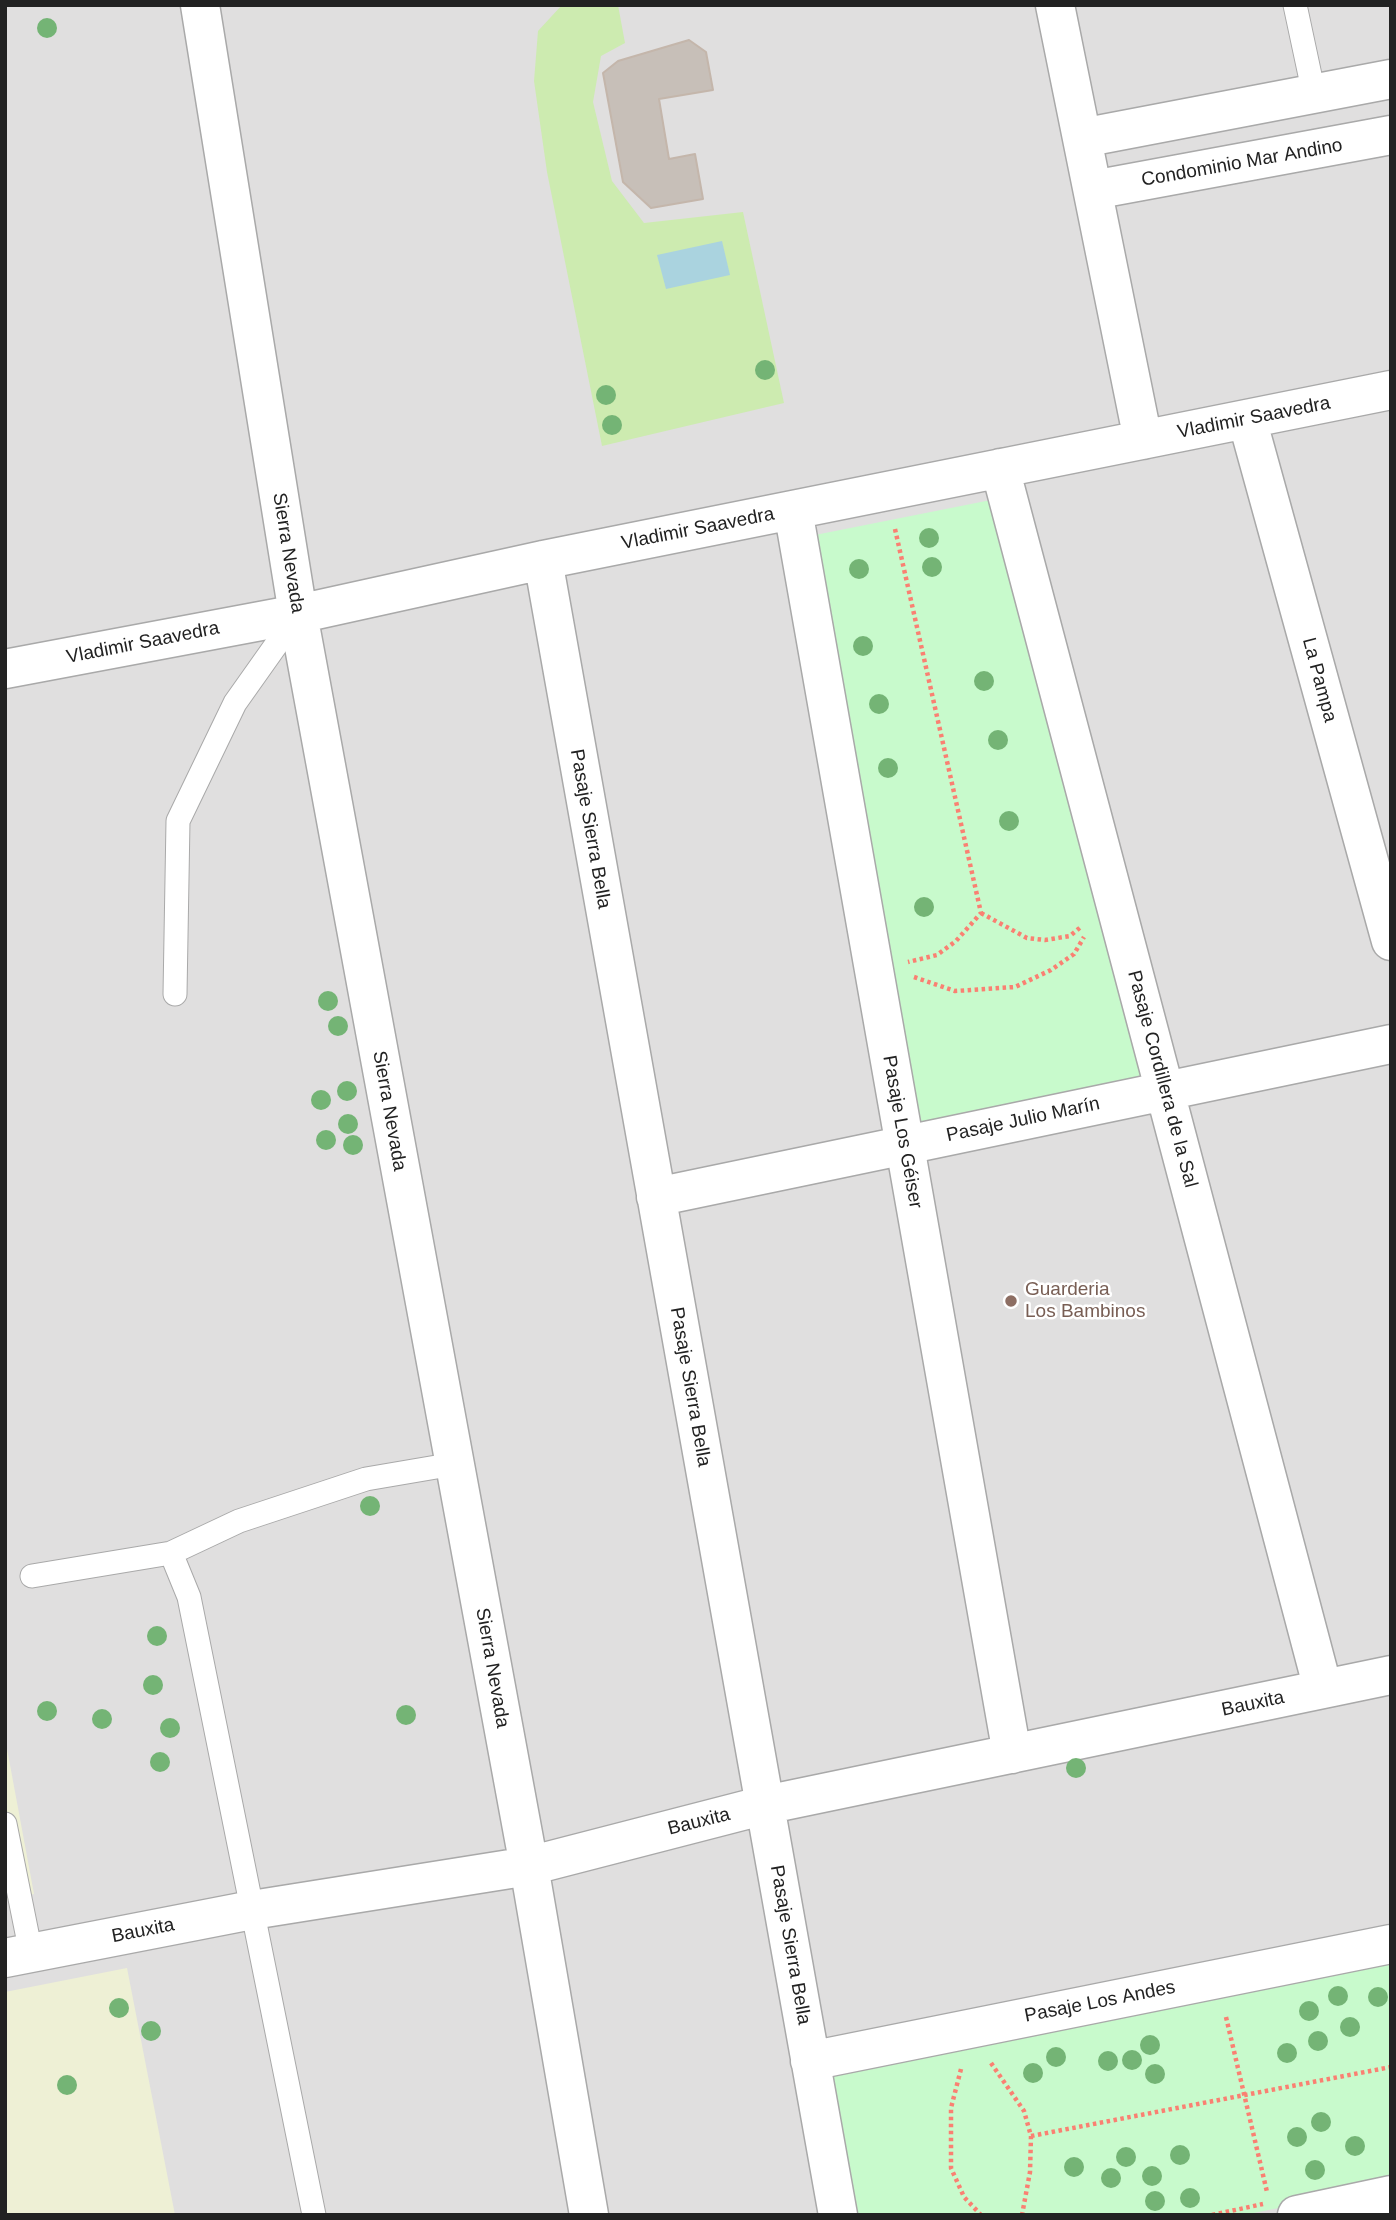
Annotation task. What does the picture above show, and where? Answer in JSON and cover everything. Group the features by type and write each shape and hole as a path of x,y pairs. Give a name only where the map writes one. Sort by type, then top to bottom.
{"street":[{"name":"Sierra Nevada","path":"200,5 298,614 529,1866 589,2215"},
{"path":"1055,5 1143,440"},
{"path":"1082,138 1391,79"},
{"name":"Condominio Mar Andino","path":"1093,190 1391,135"},
{"name":"Vladimir Saavedra","path":"5,669 298,614 543,560 1391,390"},
{"name":"La Pampa","path":"1247,419 1391,941"},
{"name":"Pasaje Cordillera de la Sal","path":"1000,468 1323,1689"},
{"name":"Pasaje Los Géiser","path":"793,510 1012,1754"},
{"name":"Pasaje Sierra Bella","path":"543,560 838,2215"},
{"name":"Pasaje Julio Marín","path":"656,1197 1391,1044"},
{"name":"Bauxita","path":"18,1955 252,1910 529,1866 765,1805 1391,1675"},
{"name":"Pasaje Los Andes","path":"810,2060 1391,1944"},
{"path":"1283,2209 1391,2195"}],"lane":[{"path":"1295,5 1314,93"},
{"path":"175,994 178,821 234,703 298,614"},
{"path":"32,1576 172,1553 239,1521 366,1479 454,1464"},
{"path":"172,1553 189,1597 314,2215"},
{"path":"5,1824 18,1955"}],"path":[{"path":"881,531 907,525"},
{"path":"894,528 981,913 1027,938 1045,940 1070,936 1088,925 1074,954 1051,970 1015,987 954,991 910,975"},
{"path":"900,963 937,955 956,941 981,913"},
{"path":"1223,2005 1244,2097 1283,2209"},
{"path":"983,2053 1019,2102 1031,2136 1030,2172 1022,2215"},
{"path":"965,2057 956,2081 951,2108 951,2168 964,2197 981,2215"},
{"path":"1031,2136 1391,2067"}],"shaded area":[{"path":"5,5 1391,5 1391,2215 5,2215"}],"green space":[{"path":"562,5 618,5 625,43 601,56 593,102 612,181 644,223 743,212 784,403 602,446 547,172 534,81 538,31"},
{"path":"996,499 1151,1083 909,1132 805,537"},
{"path":"5,1738 34,1894 5,1900"},
{"path":"1391,1948 1391,2185 1244,2215 848,2215 823,2066"},
{"path":"127,1968 175,2215 5,2215 5,1992"}],"water":[{"path":"722,241 730,275 666,289 657,255"}],"building":[{"path":"689,40 706,52 713,90 659,99 669,159 695,154 703,199 651,208 623,182 603,73 618,61"}],"place":[{"name":"Guarderia Los Bambinos","path":"1011,1301"}]}
